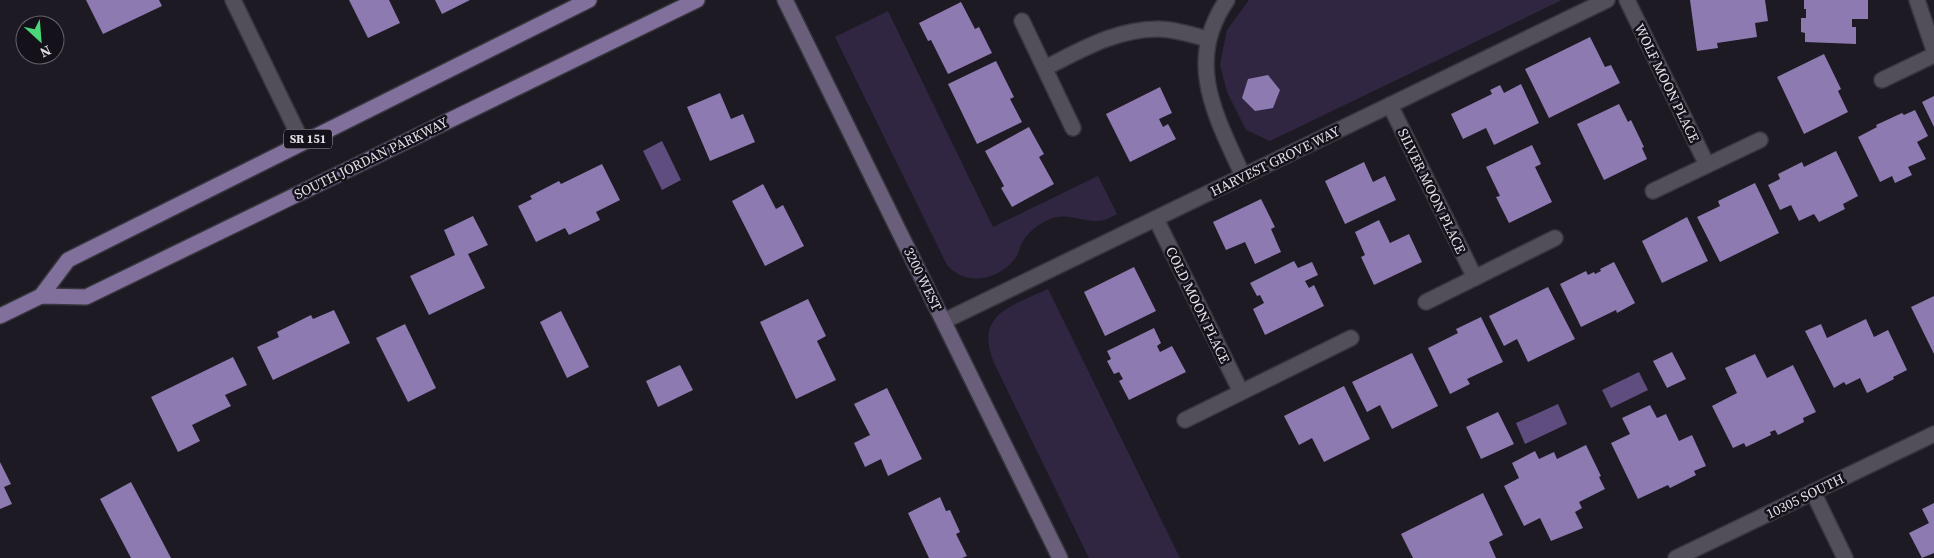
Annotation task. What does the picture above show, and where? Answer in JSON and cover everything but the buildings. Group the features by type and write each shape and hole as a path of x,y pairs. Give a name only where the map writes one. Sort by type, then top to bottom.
{"main road":[{"name":"SOUTH JORDAN PARKWAY","path":"0,316 41,296 68,260 589,0"},
{"name":"SOUTH JORDAN PARKWAY","path":"41,296 86,297 698,0"}],"street":[{"path":"233,0 302,142"},
{"name":"3200 WEST","path":"784,0 1060,558"},
{"path":"1227,0 1219,10 1208,39 1205,60 1206,81 1210,101 1242,176"},
{"name":"HARVEST GROVE WAY","path":"944,321 1607,0"},
{"name":"WOLF MOON PLACE","path":"1627,0 1707,165"},
{"path":"1917,0 1934,50"},
{"path":"1022,21 1073,128"},
{"path":"1044,68 1122,33 1160,29 1208,39"},
{"path":"1882,80 1934,55"},
{"name":"SILVER MOON PLACE","path":"1390,105 1474,278"},
{"path":"1654,191 1760,140"},
{"name":"COLD MOON PLACE","path":"1156,219 1241,392"},
{"path":"1426,302 1555,238"},
{"path":"1184,420 1351,338"},
{"name":"10305 SOUTH","path":"1676,558 1934,434"},
{"path":"1813,492 1845,558"}],"shaded area":[{"path":"1249,0 1562,0 1270,141 1246,130 1227,92 1220,65 1227,30"},
{"path":"888,11 993,227 1098,176 1117,214 1099,221 1063,216 1050,219 1030,232 1024,239 1015,258 998,273 980,278 971,278 954,272 947,265 835,37"},
{"path":"662,141 681,180 662,190 643,151"},
{"path":"1048,289 1180,558 1089,558 996,367 990,349 989,335 992,324 998,315 1020,301"},
{"path":"1639,372 1648,390 1611,408 1602,390"},
{"path":"1558,404 1567,424 1525,444 1516,423"}]}
